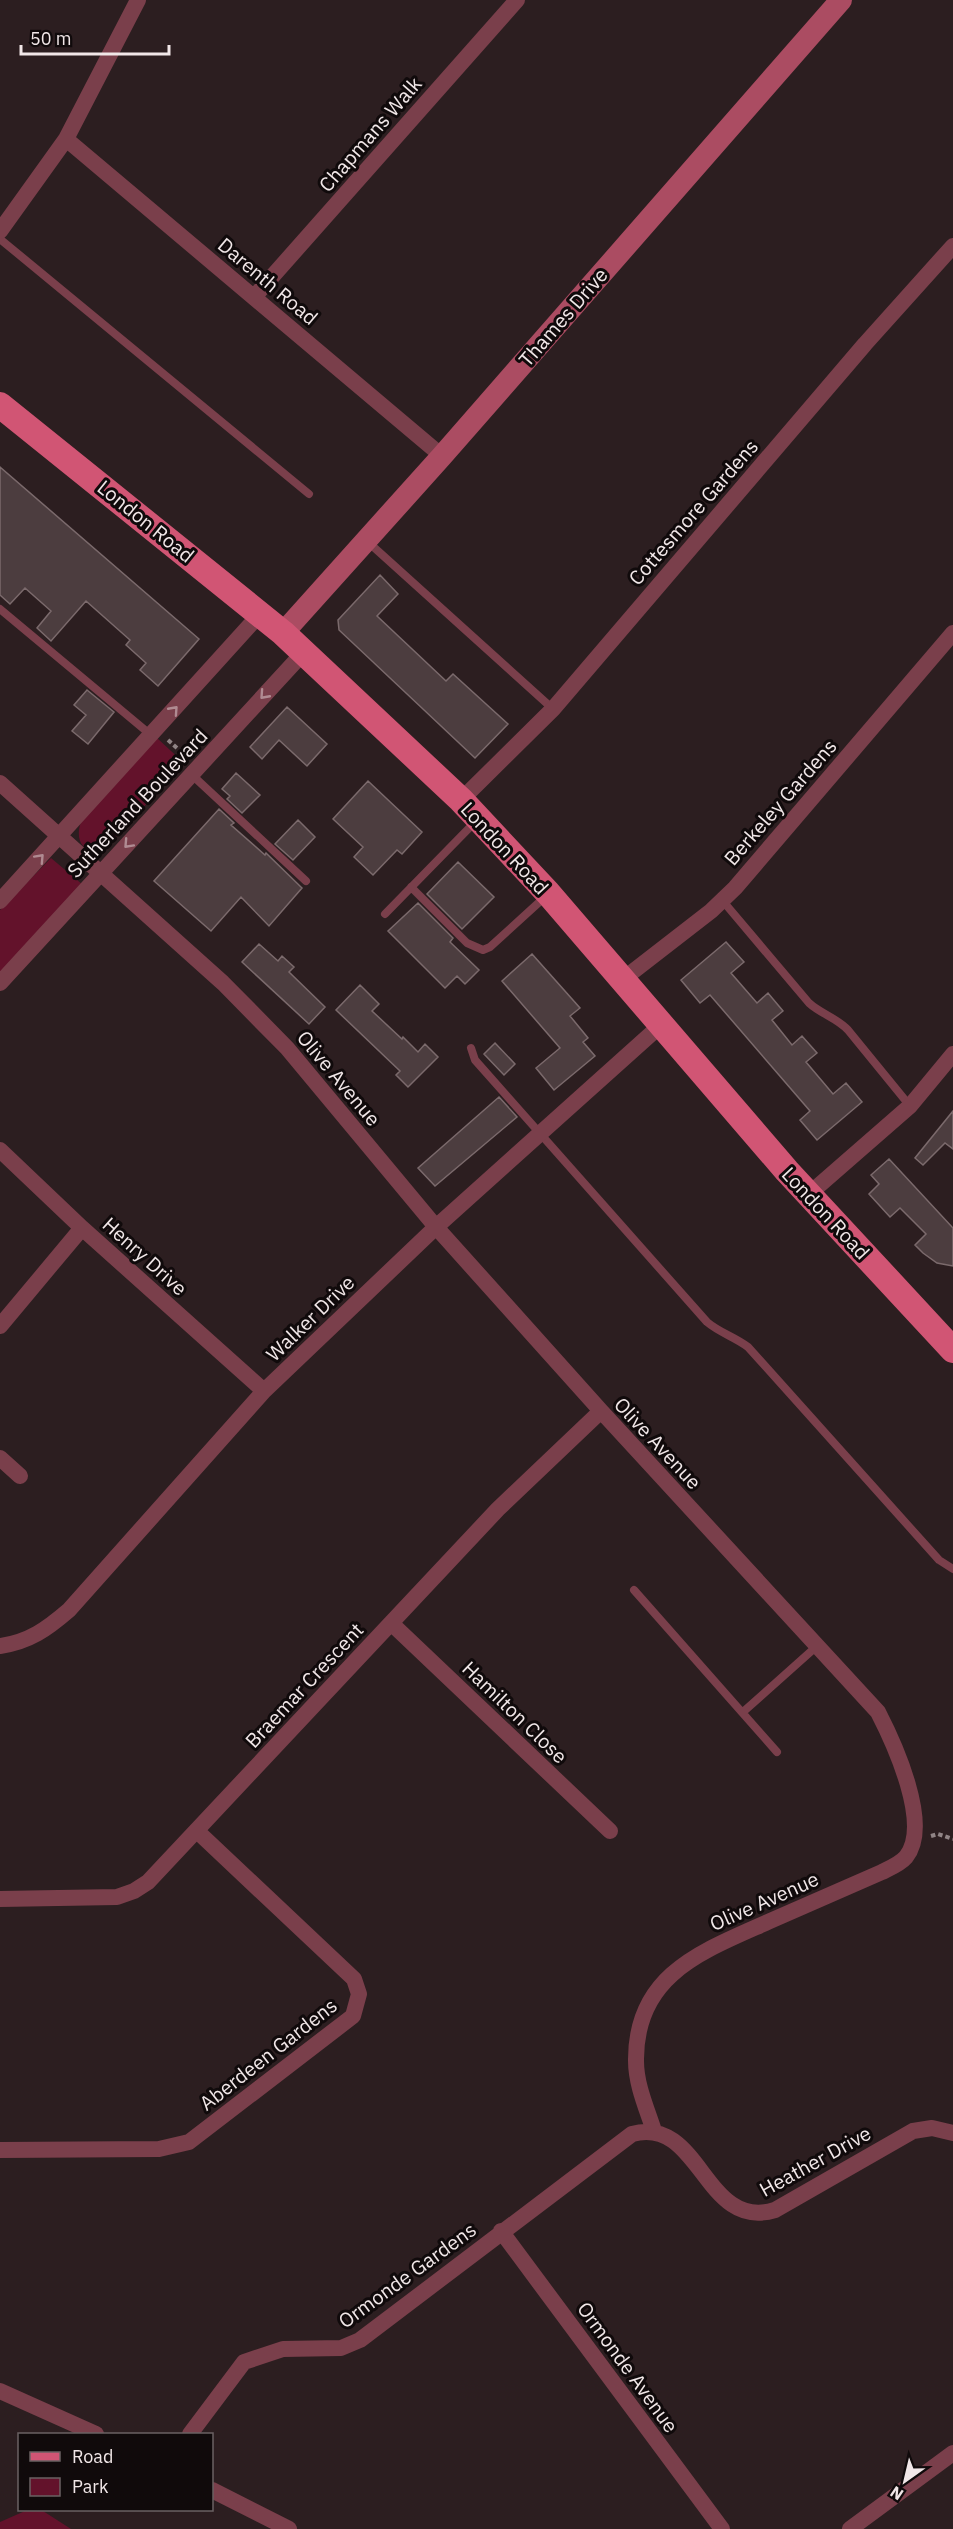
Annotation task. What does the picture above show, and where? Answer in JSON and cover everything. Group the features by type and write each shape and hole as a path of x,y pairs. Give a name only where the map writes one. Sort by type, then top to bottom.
{"main road":[{"name":"London Road","path":"0,405 283,633 461,800 549,893 808,1195 953,1350"}],"street":[{"path":"0,231 66,139 138,0"},
{"name":"Chapmans Walk","path":"255,296 517,0"},
{"name":"Thames Drive","path":"283,633 442,456 842,0"},
{"name":"Darenth Road","path":"66,139 442,456"},
{"name":"Cottesmore Gardens","path":"461,800 553,709 865,344 953,246"},
{"name":"Sutherland Boulevard","path":"0,901 260,614"},
{"name":"Berkeley Gardens","path":"622,980 722,900 953,633"},
{"name":"Sutherland Boulevard","path":"0,983 304,652"},
{"name":"Olive Avenue","path":"0,783 223,983 280,1041 436,1227 601,1411 878,1712 891,1738 912,1796 912,1842 906,1856 896,1865 700,1953 671,1973 650,2001 636,2047 637,2079 654,2132"},
{"name":"Walker Drive","path":"0,1646 22,1642 46,1631 69,1610 264,1391 436,1227 661,1025"},
{"path":"808,1195 910,1106 953,1054"},
{"name":"Henry Drive","path":"0,1150 82,1228 264,1391"},
{"path":"0,1326 82,1228"},
{"name":"Braemar Crescent","path":"0,1899 117,1896 135,1892 148,1882 198,1832 498,1509 601,1411"},
{"path":"0,1458 20,1476"},
{"name":"Hamilton Close","path":"391,1623 610,1831"},
{"name":"Aberdeen Gardens","path":"0,2150 159,2150 189,2142 353,2016 359,2002 354,1979 198,1832"},
{"name":"Heather Drive","path":"654,2132 667,2136 681,2147 733,2208 758,2214 775,2210 913,2132 932,2128 953,2133"},
{"name":"Ormonde Gardens","path":"191,2433 243,2362 283,2349 341,2348 360,2340 623,2140 643,2131 654,2132"},
{"name":"Ormonde Avenue","path":"501,2231 722,2529"},
{"path":"0,2391 94,2433"},
{"path":"849,2529 953,2453"},
{"path":"213,2491 289,2529"}],"lane":[{"path":"0,239 309,494"},
{"path":"366,541 553,709"},
{"path":"0,609 154,732"},
{"path":"195,771 306,881"},
{"path":"384,914 478,819"},
{"path":"411,886 467,943 483,950 490,947 549,893"},
{"path":"722,900 809,1003 818,1011 841,1022 910,1106"},
{"path":"471,1048 475,1060 539,1136 707,1322 748,1347 939,1560 953,1569"},
{"path":"634,1590 777,1752"},
{"path":"743,1712 817,1646"}],"path":[{"path":"154,732 195,771"}],"green space":[{"path":"157,738 184,763 105,849 98,851 86,849 80,841 81,822"},
{"path":"51,858 83,885 0,978 0,910"},
{"path":"25,2511 43,2511 71,2529 0,2529 0,2522"}],"building":[{"path":"0,467 199,639 158,686 140,670 146,663 126,645 130,640 86,601 51,641 37,628 51,611 25,588 10,604 0,595"},
{"path":"380,575 398,594 377,616 446,681 453,674 508,724 475,758 339,630 338,620"},
{"path":"87,690 114,712 88,744 72,731 86,715 74,705"},
{"path":"287,707 327,744 307,766 279,740 262,759 250,747"},
{"path":"236,773 260,795 242,813 227,799 230,796 222,789"},
{"path":"368,781 422,832 402,854 397,850 373,875 354,857 363,847 333,819"},
{"path":"219,809 234,823 231,825 265,855 266,853 302,888 269,926 241,897 211,931 154,881"},
{"path":"298,820 315,837 293,860 275,844"},
{"path":"458,862 494,897 462,929 427,894"},
{"path":"418,903 453,938 450,942 479,970 465,984 457,976 445,988 388,931"},
{"path":"726,942 744,962 731,973 757,1003 768,993 783,1011 772,1020 792,1045 802,1036 817,1053 806,1062 833,1094 846,1083 862,1102 817,1140 800,1120 810,1111 710,995 700,1003 681,980"},
{"path":"259,944 278,961 282,956 294,967 289,972 325,1007 309,1024 242,962"},
{"path":"532,954 580,1008 570,1016 588,1038 583,1042 595,1056 554,1090 536,1068 560,1048 502,981"},
{"path":"360,985 379,1004 372,1011 402,1039 403,1037 418,1052 425,1044 438,1057 408,1087 396,1075 400,1071 336,1010"},
{"path":"495,1043 515,1064 504,1075 484,1054"},
{"path":"499,1097 517,1117 435,1186 418,1168"},
{"path":"953,1111 953,1149 945,1143 923,1165 915,1158"},
{"path":"889,1159 953,1228 953,1266 937,1263 923,1253 915,1245 926,1234 900,1208 890,1217 869,1194 879,1184 871,1175"}]}
